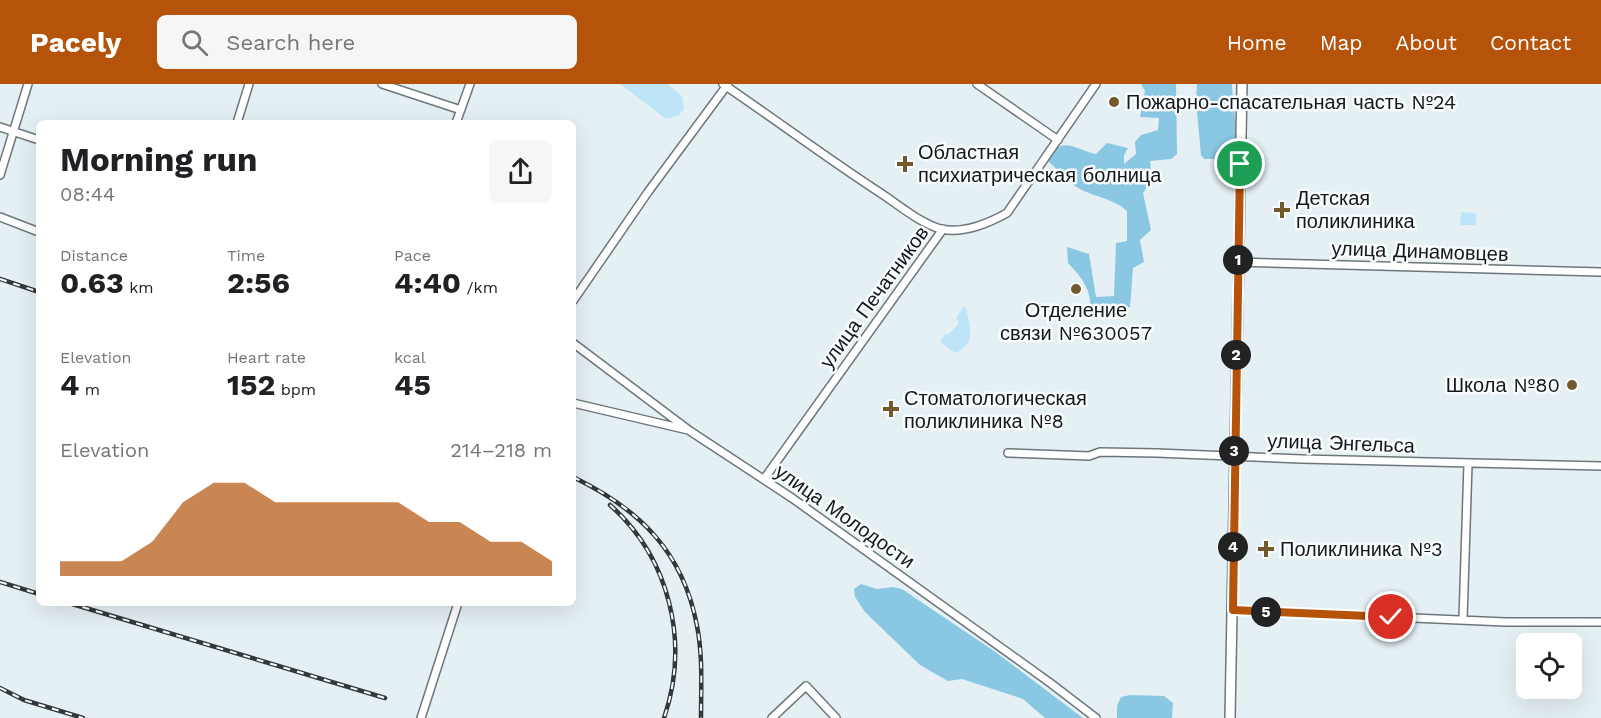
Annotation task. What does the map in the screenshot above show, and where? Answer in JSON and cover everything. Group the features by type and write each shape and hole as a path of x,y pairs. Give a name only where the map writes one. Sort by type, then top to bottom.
{"main road":[{"path":"1230,718 1242,84"}],"street":[{"path":"0,175 28,84"},
{"path":"238,120 249,84"},
{"path":"382,84 461,110"},
{"path":"457,120 470,84"},
{"path":"977,84 1058,141"},
{"name":"улица Печатников","path":"764,479 943,229 961,230 978,226 1007,213 1096,84"},
{"path":"576,297 726,85 858,178 926,223 943,229"},
{"path":"0,128 36,139"},
{"path":"0,217 36,231"},
{"name":"улица Динамовцев","path":"1238,262 1601,272"},
{"name":"улица Молодости","path":"576,346 690,431 764,479 1096,718"},
{"path":"576,404 690,431"},
{"name":"улица Энгельса","path":"1008,453 1089,456 1100,452 1116,452 1468,464 1601,466"},
{"path":"1463,619 1468,464"},
{"path":"421,718 457,606"},
{"path":"1233,610 1601,622"},
{"path":"772,718 806,686 836,718"}],"shaded area":[{"path":"620,84 667,84 682,96 684,109 678,116 666,119"},
{"path":"1141,84 1176,84 1177,154 1171,159 1150,161 1152,180 1143,193 1151,230 1140,240 1144,262 1133,268 1130,307 1117,310 1090,308 1087,289 1068,263 1067,247 1089,254 1096,297 1114,296 1116,243 1127,241 1127,211 1111,201 1075,186 1048,161 1053,152 1063,145 1096,154 1107,143 1128,148 1124,155 1124,164 1136,154 1135,142 1141,135 1158,130 1159,118 1140,117 1145,91"},
{"path":"1197,84 1232,84 1236,134 1233,153 1229,159 1204,159 1201,155 1196,101"},
{"path":"1461,212 1476,213 1476,225 1460,225"},
{"path":"965,305 970,326 969,339 967,345 955,353 940,342 945,334 949,334 959,323 956,318"},
{"path":"861,584 877,589 893,587 902,589 994,651 1083,718 1045,718 1023,699 962,679 948,681 920,665 865,612 855,597 854,589"},
{"path":"1164,696 1173,703 1172,718 1117,718 1117,706 1121,697"}],"railway":[{"path":"0,279 36,291"},
{"path":"576,479 618,503 638,518 669,554 681,576 690,599 699,637 701,718"},
{"path":"610,505 631,526 647,550 660,576 669,603 674,632 675,661 672,689 664,718"},
{"path":"0,582 36,593"},
{"path":"79,606 385,698"},
{"path":"0,688 24,700 83,718"}],"place":[{"name":"Пожарно-спасательная часть №24","path":"1114,102"},
{"name":"Областная психиатрическая болница","path":"905,164"},
{"name":"Детская поликлиника","path":"1282,210"},
{"name":"Отделение связи №630057","path":"1076,289"},
{"name":"Школа №80","path":"1572,385"},
{"name":"Стоматологическая поликлиника №8","path":"891,409"},
{"name":"Поликлиника №3","path":"1266,549"}],"route":[{"path":"1240,164 1233,610 1391,617"}]}
